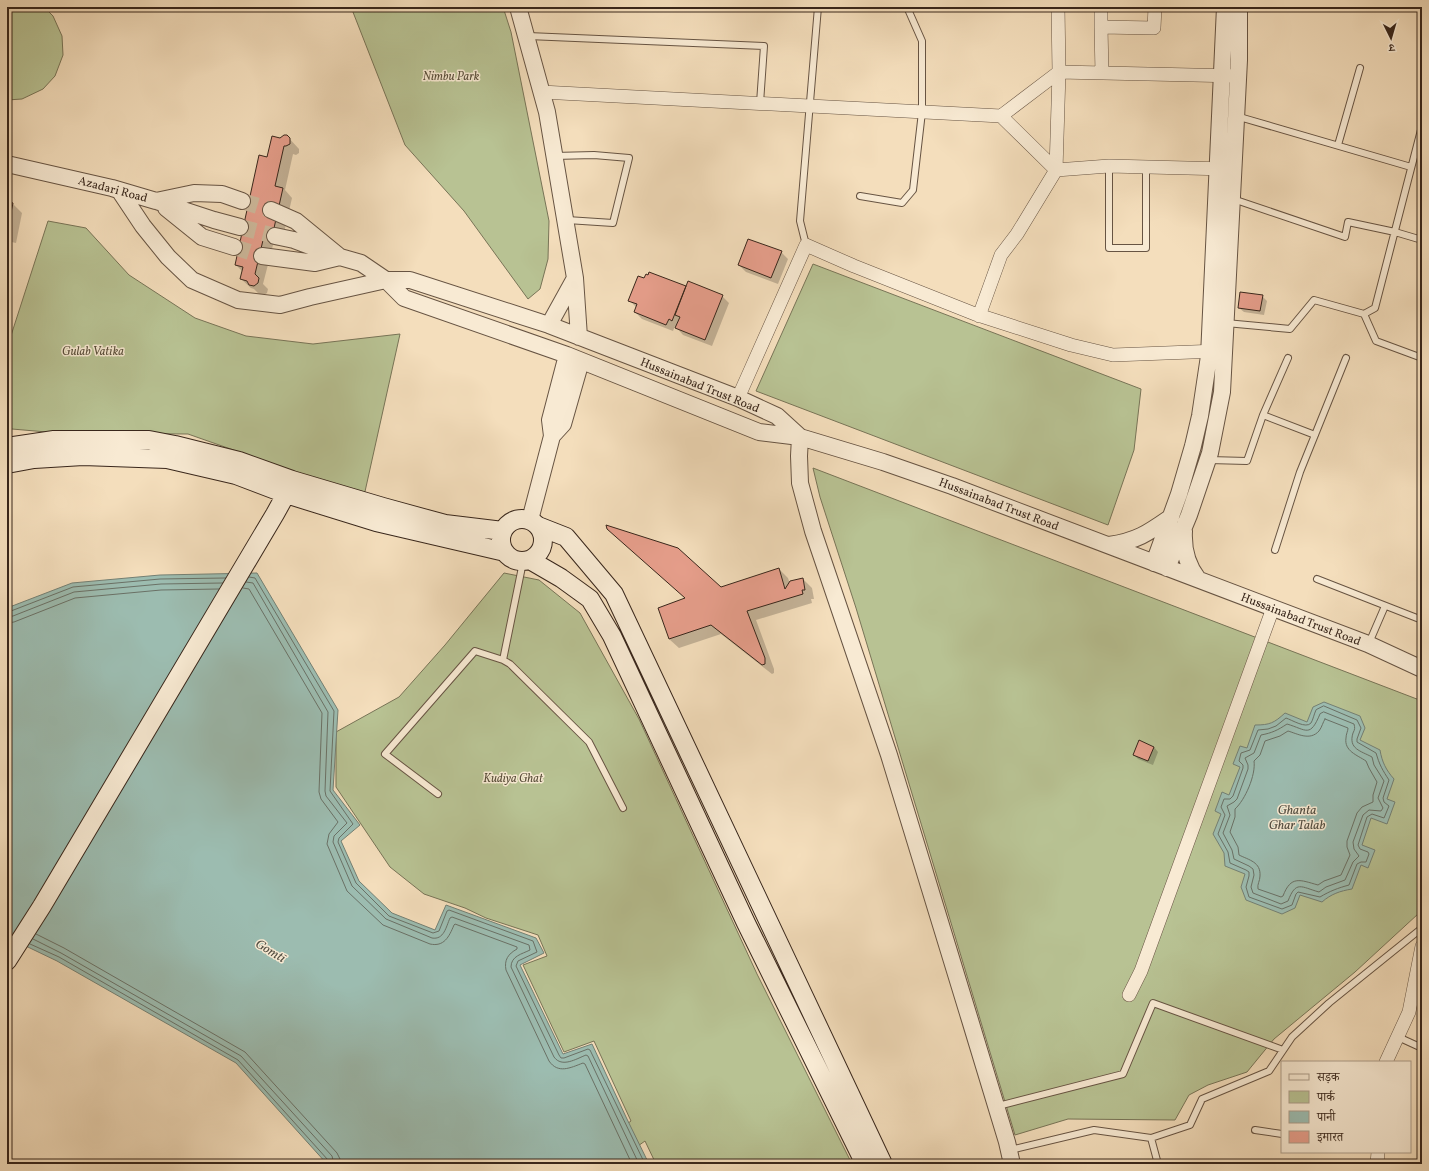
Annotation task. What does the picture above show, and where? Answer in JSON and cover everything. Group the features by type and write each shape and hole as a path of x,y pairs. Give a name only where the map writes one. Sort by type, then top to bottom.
{"main road":[{"path":"7,447 54,440 149,440 175,445 239,461 289,487 376,522 505,552"},
{"path":"7,464 34,458 83,456 167,459 383,507 445,524 503,531"},
{"path":"7,961 46,899 275,514 289,487"},
{"path":"534,523 542,532 544,538 541,551 536,557 527,561 516,561 505,552 502,546 501,538 507,525 520,519 534,523 566,537 614,594 883,1164"},
{"path":"527,561 560,578 590,599 612,636 746,923 865,1164"}],"street":[{"path":"518,7 547,112 575,278 579,337"},
{"path":"979,316 1001,255 1017,234 1056,170 1059,72 1058,7"},
{"path":"1101,7 1102,73"},
{"path":"1101,27 1154,28 1155,7"},
{"path":"1218,322 1217,169 1225,7"},
{"path":"1161,565 1170,517 1194,446 1216,351 1232,199 1238,76 1239,7"},
{"path":"541,92 1001,116 1059,72 1238,76"},
{"path":"1001,116 1056,170 1109,166 1233,169"},
{"name":"Azadari Road","path":"7,164 112,188 156,201 194,193 222,194 242,201"},
{"name":"Hussainabad Trust Road","path":"119,190 143,226 168,257 192,280 238,300 280,305 386,280 410,280 549,325 738,398 777,416 800,438 883,462 952,486 1368,644 1422,668"},
{"path":"156,201 240,227"},
{"path":"156,201 202,237 234,247"},
{"path":"271,210 296,221 340,257"},
{"path":"275,236 294,240 361,263 386,280 404,298 574,358 759,432 800,438 800,483 813,531 889,754 1011,1157"},
{"path":"738,398 806,244 854,266 979,316 1071,346 1113,355 1216,351"},
{"path":"262,256 315,263 340,257"},
{"path":"549,325 575,278"},
{"path":"1161,565 1185,524 1210,453 1222,392 1216,351"},
{"path":"534,523 552,436 550,420 574,358"},
{"path":"1107,545 1124,543 1140,537 1170,517"},
{"path":"1185,524 1184,540 1187,562 1191,571 1198,579"},
{"path":"1130,995 1141,971 1272,608"},
{"path":"1386,1061 1409,1012 1422,946"}],"lane":[{"path":"806,244 800,221 818,7"},
{"path":"860,196 902,203 913,190 922,112 922,41 907,7"},
{"path":"526,36 764,46 760,103"},
{"path":"1338,145 1360,68"},
{"path":"1236,116 1412,167"},
{"path":"1218,322 1290,329 1314,300 1364,314 1375,308 1412,167 1419,150 1422,126"},
{"path":"554,156 594,155 630,158 613,223 565,220"},
{"path":"1109,166 1109,248 1146,248 1146,167"},
{"path":"1232,199 1345,237 1348,222 1395,232 1422,240"},
{"path":"1364,314 1376,341 1422,358"},
{"path":"1207,460 1246,461 1263,415 1288,358"},
{"path":"1275,550 1300,472 1346,358"},
{"path":"1263,415 1315,435"},
{"path":"503,660 527,561"},
{"path":"1317,579 1422,620"},
{"path":"1368,644 1385,606"},
{"path":"438,794 385,754 475,651 503,660 510,664 589,742 624,808"},
{"path":"1011,1157 1094,1130 1151,1138 1190,1126 1202,1099 1269,1070 1292,1037 1329,1003 1422,928"},
{"path":"996,1107 1124,1074 1153,1003 1283,1050"},
{"path":"1398,1037 1422,1048"},
{"path":"1254,1130 1281,1134"},
{"path":"1151,1138 1158,1164"}],"green space":[{"path":"7,7 44,7 53,16 62,36 63,55 55,76 43,89 22,99 7,100"},
{"name":"Nimbu Park","path":"351,7 503,7 511,32 549,221 548,259 540,289 528,299 464,211 405,145"},
{"name":"Gulab Vatika","path":"48,221 86,228 129,275 195,318 246,336 313,344 400,334 364,496 188,434 58,433 12,429 7,426 7,348"},
{"path":"813,264 1141,389 1134,450 1108,525 756,391"},
{"path":"813,468 1422,701 1422,905 1418,914 1355,972 1274,1039 1247,1072 1208,1085 1189,1095 1175,1120 1068,1119 1015,1135 856,608 820,497"},
{"name":"Kudiya Ghat","path":"504,573 539,580 580,613 639,719 757,974 852,1164 656,1164 645,1141 628,1153 616,1132 631,1121 594,1041 564,1052 523,965 547,956 538,935 486,918 465,908 424,894 390,867 336,787 336,732 399,697 445,645"}],"water":[{"name":"Gomtī","path":"257,573 338,710 333,790 360,825 341,841 359,881 392,913 435,930 446,905 536,938 544,953 520,965 563,1054 592,1044 649,1164 327,1164 236,1063 57,961 7,937 7,608 72,583 160,575"},
{"name":"Ghanta Ghar Talab","path":"1324,702 1360,716 1365,728 1360,740 1380,750 1385,766 1394,779 1387,799 1395,802 1387,824 1371,818 1362,845 1375,850 1368,868 1361,865 1352,889 1336,893 1322,902 1300,895 1295,908 1282,914 1246,900 1241,887 1245,874 1225,866 1224,853 1213,834 1221,814 1215,811 1222,792 1229,795 1240,767 1233,764 1240,746 1247,748 1255,725 1272,723 1285,713 1307,722 1313,707"}],"building":[{"path":"287,135 290,138 290,144 284,146 275,186 283,188 272,237 264,236 255,274 259,278 258,283 254,286 249,285 247,281 240,279 243,267 235,265 259,155 267,157 272,136 280,138"},
{"path":"7,201 13,203 7,231"},
{"path":"748,239 782,251 771,278 738,265"},
{"path":"649,272 686,286 672,321 669,319 666,325 634,312 637,304 628,301 638,276 644,278"},
{"path":"688,281 723,295 705,340 675,328 680,317 675,315"},
{"path":"1240,292 1263,295 1260,311 1238,308"},
{"path":"606,525 678,548 721,587 779,568 785,589 790,581 803,578 805,590 802,590 803,594 747,611 765,658 765,664 762,665 711,625 669,639 658,608 685,598 607,529"},
{"path":"1139,740 1154,747 1148,761 1133,755"}],"tunnel":[{"path":"242,201 271,210"},
{"path":"240,227 275,236"},
{"path":"234,247 262,256"}]}
